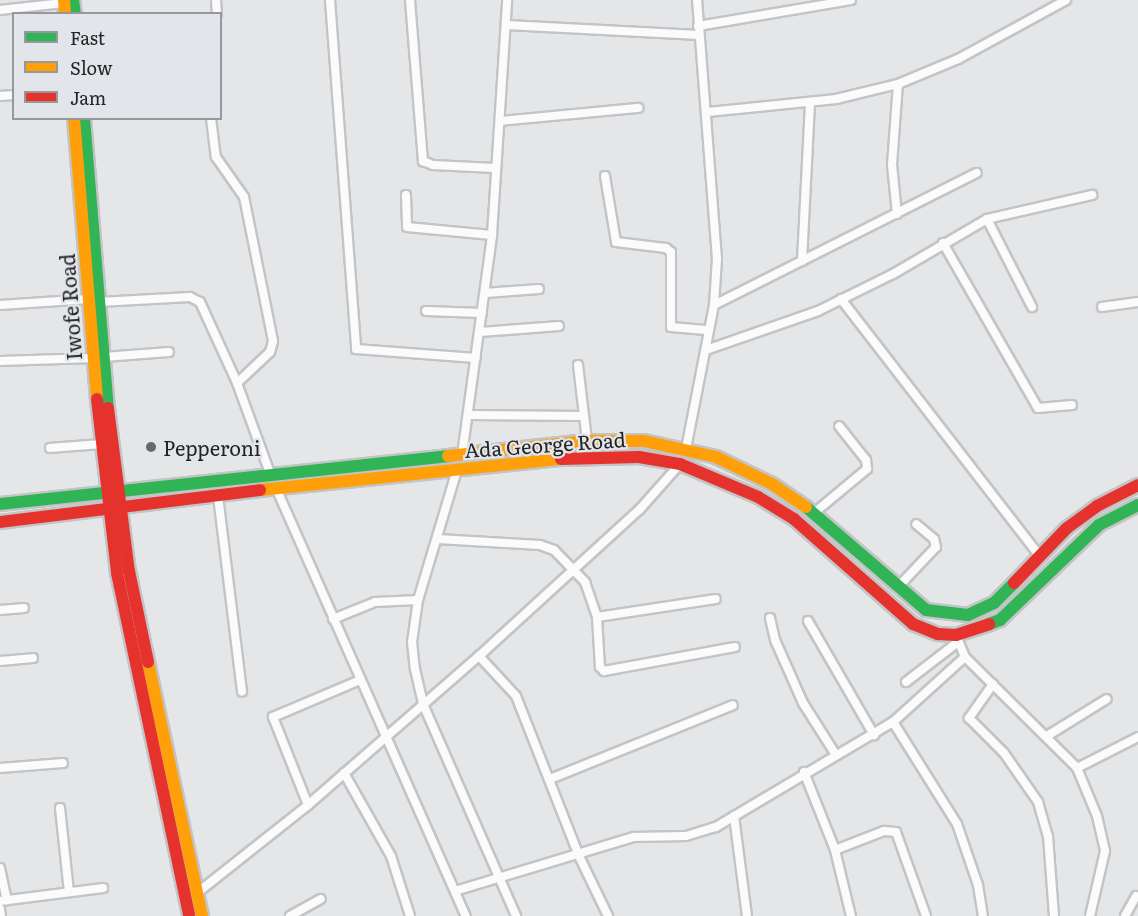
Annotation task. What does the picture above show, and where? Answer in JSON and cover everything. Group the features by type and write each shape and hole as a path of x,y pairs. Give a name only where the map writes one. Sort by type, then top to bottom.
{"main road":[{"name":"Iwofe Road","path":"74,120 94,301"},
{"name":"Iwofe Road","path":"84,120 98,357 100,444 112,491"},
{"name":"Iwofe Road","path":"98,357 114,458 112,491"},
{"name":"Ada George Road","path":"0,504 270,473 587,441 644,441 686,449 743,469 814,513 926,610 939,615 968,615 994,603 1038,554 1097,506 1138,485"},
{"name":"Ada George Road","path":"0,522 276,488 592,456 639,457 680,464 758,497 816,537 913,624 938,634 957,638 988,627 1000,620 1086,536 1138,505"},
{"path":"114,458 125,476 148,487"},
{"path":"112,491 117,573 189,916"},
{"path":"124,534 129,516 139,505"},
{"path":"114,508 124,534 147,668 202,916"}],"street":[{"path":"330,0 357,349 476,358"},
{"path":"410,0 423,161 433,165 495,168"},
{"path":"462,455 492,235 507,0"},
{"path":"686,449 714,305 716,198 697,0"},
{"path":"507,25 699,30 851,0"},
{"path":"708,112 810,103 898,84 958,59 1066,0"},
{"path":"0,10 67,4"},
{"path":"897,214 892,165 898,84"},
{"path":"802,261 810,103"},
{"path":"500,121 638,108"},
{"path":"211,120 216,157 244,197 273,340 270,352 237,383"},
{"path":"714,305 977,173"},
{"path":"605,176 616,242 666,248 671,252 671,327 709,330"},
{"path":"406,195 407,227 492,235"},
{"path":"706,350 758,334 841,299 987,219 1092,195"},
{"path":"987,219 1032,307"},
{"path":"943,243 1038,408 1072,405"},
{"path":"485,293 539,289"},
{"path":"0,305 195,298 237,383 270,473"},
{"path":"841,299 1038,554"},
{"path":"1102,307 1138,302"},
{"path":"426,311 482,313"},
{"path":"480,333 559,326"},
{"path":"0,361 170,352"},
{"path":"578,366 587,441"},
{"path":"469,415 584,416"},
{"path":"814,513 867,469 866,460 839,426"},
{"path":"50,448 100,444"},
{"path":"198,893 308,805 478,656 640,508 680,464"},
{"path":"457,470 418,600 412,642 423,704 501,877 516,916"},
{"path":"276,488 384,736 466,916"},
{"path":"218,496 242,692"},
{"path":"898,587 936,547 934,539 916,524"},
{"path":"438,539 548,546 574,568 585,582 597,617 600,667 604,671 735,647"},
{"path":"597,617 716,599"},
{"path":"333,619 375,602 418,600"},
{"path":"0,610 24,608"},
{"path":"770,618 775,640 799,694 836,755"},
{"path":"808,621 874,735"},
{"path":"906,682 957,638 965,657 1077,768 1097,816 1105,851 1090,916"},
{"path":"478,656 516,696 579,856 608,916"},
{"path":"455,891 579,856 634,837 700,833 734,816 804,772 874,735 893,722 965,657"},
{"path":"0,661 33,658"},
{"path":"308,805 273,717 360,680"},
{"path":"993,684 969,718 1004,753 1038,802 1048,836 1054,916"},
{"path":"1047,736 1107,699"},
{"path":"550,779 733,705"},
{"path":"893,722 957,824 978,885 983,916"},
{"path":"1077,768 1138,737"},
{"path":"0,768 63,763"},
{"path":"344,772 391,856 410,916"},
{"path":"804,772 835,850 851,916"},
{"path":"60,808 69,892"},
{"path":"734,816 747,916"},
{"path":"835,850 885,831 896,832 926,916"},
{"path":"0,868 4,901 103,888"},
{"path":"1125,916 1136,896"},
{"path":"290,916 321,899"},
{"path":"0,909 1,916"}],"traffic: fast":[{"path":"73,0 75,12"},
{"path":"84,120 108,408"},
{"path":"0,504 448,456"},
{"path":"989,624 1000,620 1099,525 1138,505"},
{"path":"806,507 926,610 968,615 994,603 1014,583"}],"traffic: slow":[{"path":"64,0 65,12"},
{"path":"74,120 97,399"},
{"path":"448,456 587,441 644,441 716,457 772,484 806,507"},
{"path":"260,490 561,459"},
{"path":"148,662 202,916"}],"traffic: jam":[{"path":"97,399 117,573 189,916"},
{"path":"108,408 129,571 148,662"},
{"path":"561,459 639,457 680,464 758,497 794,519 913,624 938,634 956,635 989,624"},
{"path":"1014,583 1067,528 1097,506 1138,485"},
{"path":"0,522 260,490"}],"place":[{"name":"Pepperoni","path":"151,447"}]}
